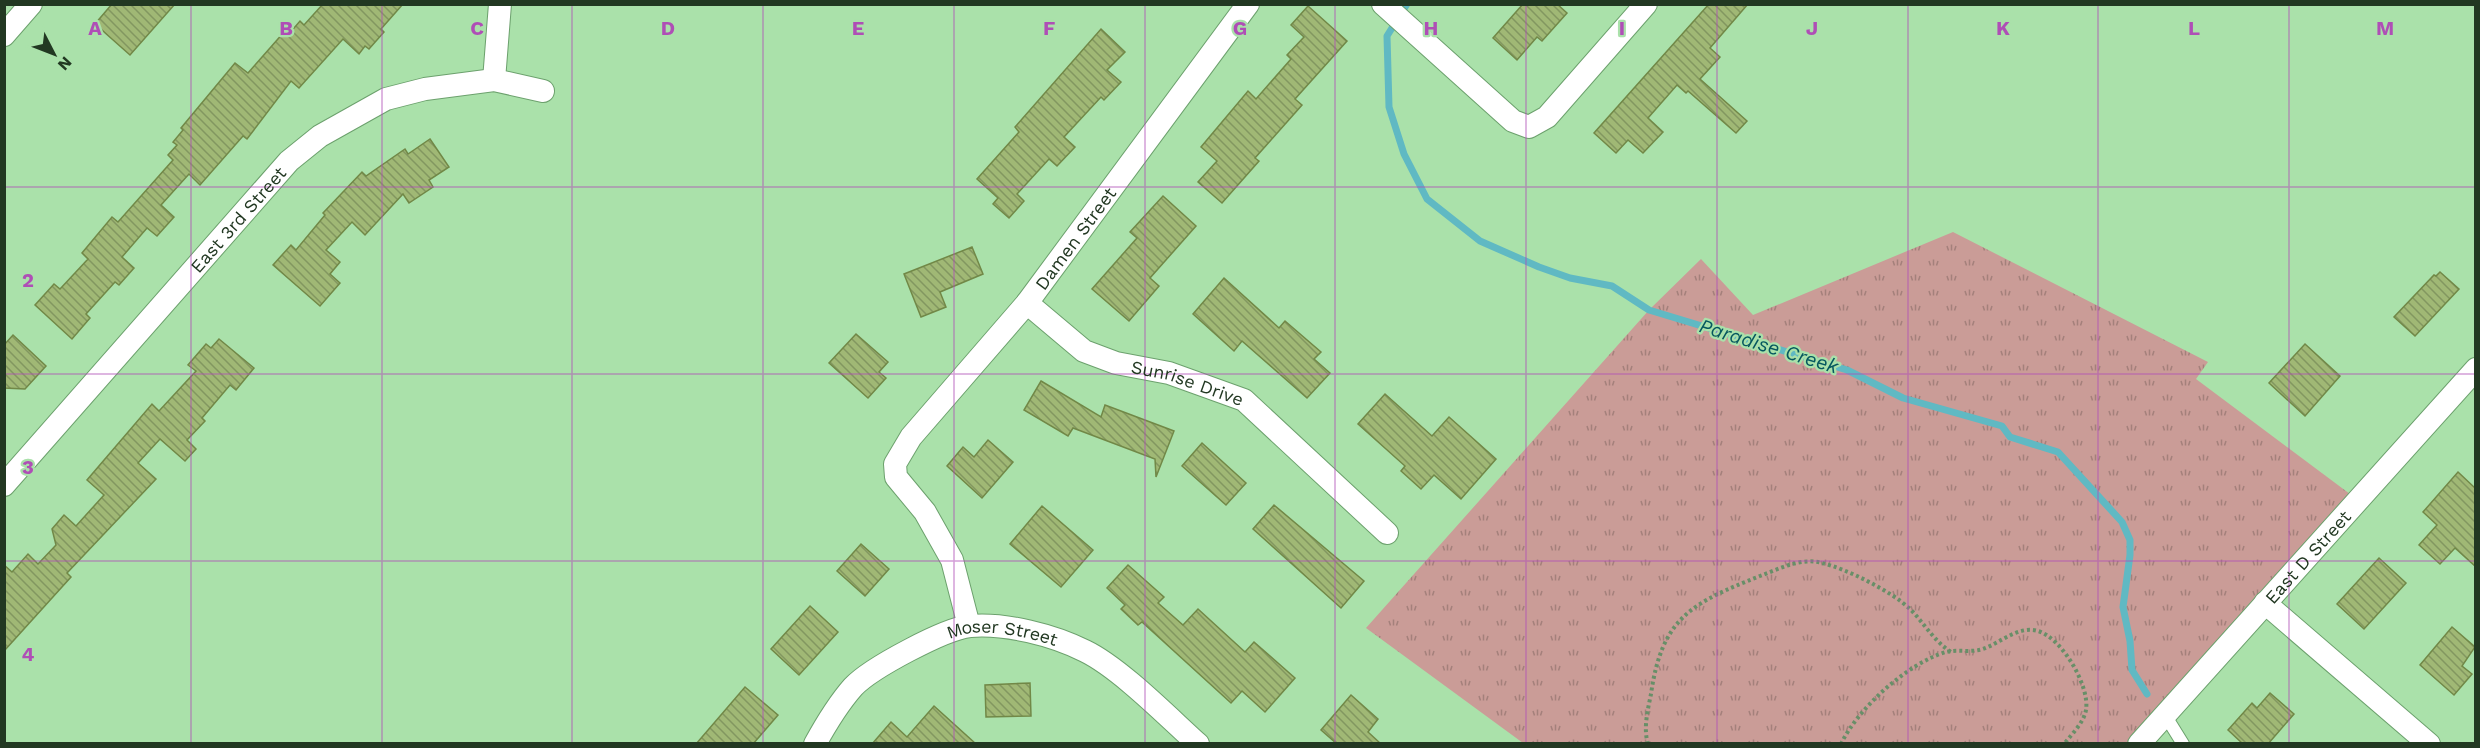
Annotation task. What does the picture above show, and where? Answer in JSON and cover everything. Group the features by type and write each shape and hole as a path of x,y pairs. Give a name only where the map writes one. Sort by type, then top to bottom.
{"street":[{"path":"4,34 31,4"},
{"path":"494,80 500,4"},
{"name":"Damen Street","path":"969,626 952,560 925,512 896,477 895,464 911,437 1027,303 1248,4"},
{"path":"1383,4 1513,121 1529,127 1547,117 1646,4"},
{"name":"East 3rd Street","path":"8,475 289,161 320,136 386,99 425,89 494,80 543,91"},
{"name":"Sunrise Drive","path":"1027,303 1084,351 1116,363 1169,373 1244,400 1387,533"},
{"name":"East D Street","path":"2139,744 2475,369"},
{"path":"2265,603 2429,744"},
{"name":"Moser Street","path":"815,744 854,686 886,663 916,647 969,626 1029,633 1086,651 1125,680 1198,744"}],"lane":[{"path":"2165,715 2183,744"}],"path":[{"path":"1648,744 1647,715 1653,679 1666,635 1687,613 1731,588 1789,565 1818,562 1833,566 1878,588 1910,610 1942,646 1951,651 1967,652 1983,649 2020,632 2039,631 2049,638 2079,674 2087,700 2082,720 2064,744"},
{"path":"1841,744 1853,722 1882,693 1914,669 1951,651"}],"green space":[{"path":"1953,232 2208,362 2196,379 2358,500 2139,743 1523,743 1366,628 1649,310 1701,259 1753,315"}],"building":[{"path":"112,4 175,4 130,55 95,24"},
{"path":"323,4 403,4 381,29 384,32 369,49 365,46 359,54 343,39 299,88 291,81 247,139 243,136 200,185 189,174 161,205 174,217 157,236 147,228 122,257 134,268 119,285 115,282 86,314 90,318 72,339 35,305 54,284 60,289 88,259 82,253 112,217 118,222 173,160 168,155 177,145 173,142 183,130 181,128 235,63 248,73 285,31 288,35 300,21 304,25"},
{"path":"1523,4 1557,4 1567,13 1542,41 1537,37 1517,60 1493,38"},
{"path":"1709,4 1748,4 1710,48 1720,57 1700,79 1747,121 1736,133 1688,91 1686,93 1677,85 1648,118 1663,132 1643,153 1628,140 1616,153 1594,133"},
{"path":"1308,6 1347,41 1295,99 1302,105 1255,158 1259,161 1222,203 1198,182 1217,161 1201,147 1248,91 1256,99 1291,59 1287,55 1304,37 1291,25"},
{"path":"1101,29 1125,52 1107,70 1121,82 1104,100 1101,97 1064,137 1075,147 1057,166 1049,159 1017,194 1024,201 1009,218 993,204 998,198 977,179 1019,132 1015,127"},
{"path":"430,139 449,167 429,180 433,187 409,203 403,194 365,235 352,222 326,250 340,262 330,274 340,283 320,306 273,265 291,245 296,250 325,215 323,213 362,172 366,176 405,149 408,154"},
{"path":"1163,196 1196,226 1150,278 1159,286 1129,321 1092,289 1137,238 1130,232"},
{"path":"972,247 983,274 940,292 946,307 921,317 904,274"},
{"path":"2440,272 2459,289 2415,336 2394,317 2434,275"},
{"path":"1224,278 1279,328 1285,321 1321,352 1314,359 1330,373 1307,398 1242,341 1234,351 1193,314"},
{"path":"856,334 888,362 879,372 886,378 868,398 829,363"},
{"path":"13,335 46,366 25,389 4,388 4,345"},
{"path":"219,339 254,368 236,390 230,385 202,418 205,421 187,440 196,449 185,461 160,439 138,463 156,479 67,573 71,577 4,651 4,565 12,572 28,554 38,564 56,545 52,529 64,515 76,526 104,495 87,480 152,404 159,411 196,371 188,365 206,344 211,348"},
{"path":"2305,344 2340,376 2305,416 2269,383"},
{"path":"1041,381 1101,417 1105,405 1174,431 1156,477 1155,459 1073,428 1068,436 1024,410"},
{"path":"1385,394 1432,436 1449,417 1496,459 1461,499 1434,475 1421,489 1401,471 1405,466 1358,424"},
{"path":"988,440 1013,462 982,498 947,466 963,447 974,457"},
{"path":"1202,443 1246,483 1226,505 1182,466"},
{"path":"2458,472 2475,488 2475,566 2455,548 2440,564 2419,545 2437,525 2423,512"},
{"path":"1274,505 1364,581 1341,608 1253,529"},
{"path":"1042,506 1093,550 1061,587 1010,544"},
{"path":"861,544 889,569 865,596 837,571"},
{"path":"2379,558 2406,583 2364,629 2337,604"},
{"path":"1128,565 1164,597 1158,603 1183,625 1198,609 1245,652 1254,642 1295,678 1265,712 1242,691 1231,703 1142,622 1138,625 1121,609 1125,605 1107,588"},
{"path":"810,606 838,632 799,675 771,649"},
{"path":"2452,627 2475,647 2462,666 2472,674 2454,695 2420,665"},
{"path":"1030,683 1031,716 986,717 985,685"},
{"path":"745,687 778,715 753,744 696,744"},
{"path":"2270,693 2294,714 2268,744 2243,744 2228,730 2252,703 2257,708"},
{"path":"1351,695 1378,719 1368,732 1381,744 1337,744 1321,730"},
{"path":"934,706 976,744 872,744 891,722 907,737"}],"waterway":[{"name":"Paradise Creek","path":"1407,4 1387,36 1389,107 1404,154 1427,199 1480,241 1539,267 1570,278 1612,286 1649,310 1847,370 1903,398 2002,426 2010,437 2058,452 2122,522 2130,540 2123,607 2130,641 2132,670 2147,694"}]}
